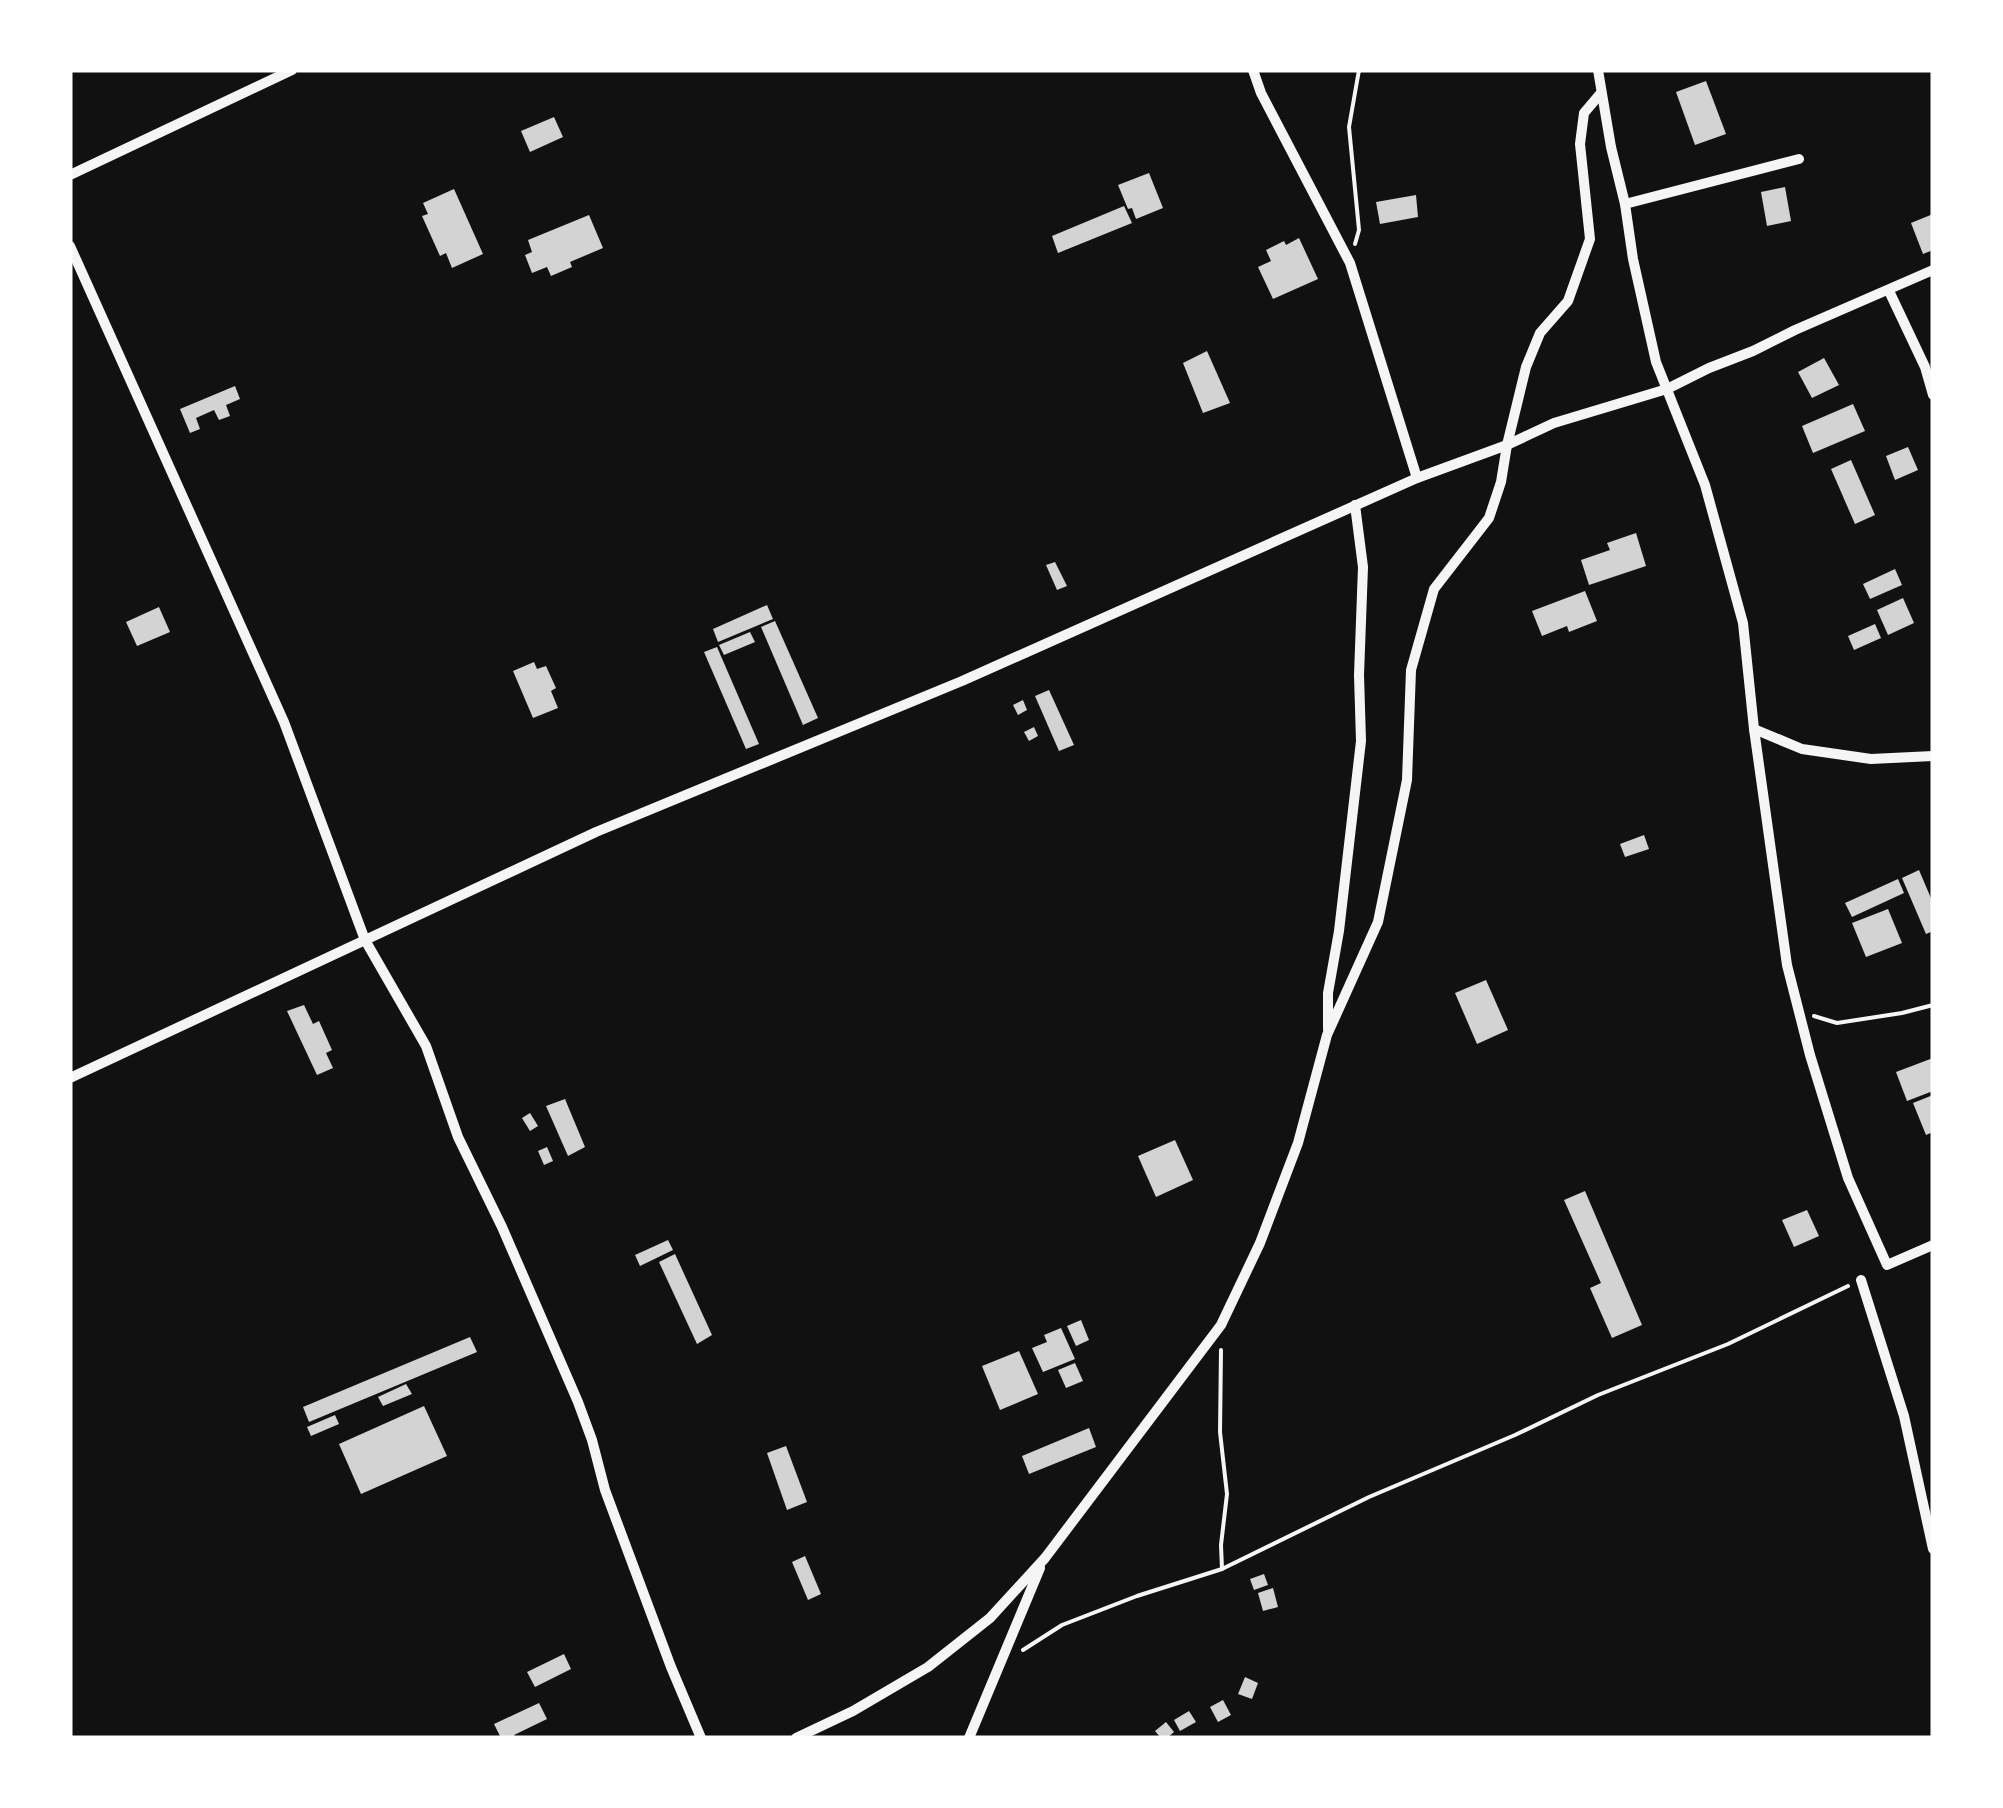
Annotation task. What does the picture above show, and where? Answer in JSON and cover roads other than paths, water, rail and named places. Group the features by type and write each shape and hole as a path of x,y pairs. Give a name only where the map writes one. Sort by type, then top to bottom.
{"street":[{"path":"70,175 292,70"},
{"path":"1253,70 1350,263 1417,478"},
{"path":"1598,70 1656,362 1706,485 1743,624 1787,965 1810,1055 1848,1178 1887,1265 1933,1245"},
{"path":"796,1738 854,1711 928,1668 990,1618 1045,1558 1221,1325 1260,1244 1298,1143 1328,1035 1378,922 1407,780 1411,670 1434,588 1489,518 1502,482 1526,367 1540,333 1568,301 1590,239 1580,144 1584,113 1601,92"},
{"path":"1625,204 1799,159"},
{"path":"70,246 284,722 366,940 426,1046 458,1137 578,1402 605,1490 701,1738"},
{"path":"70,1078 596,832 962,681 1417,478 1554,423 1666,388 1933,270"},
{"path":"1889,291 1925,367 1933,396"},
{"path":"1328,1035 1328,993 1361,742 1363,567 1355,505"},
{"path":"1754,729 1802,749 1870,759 1933,756"},
{"path":"1861,1280 1904,1416 1933,1549"},
{"path":"969,1738 1045,1558"}]}
